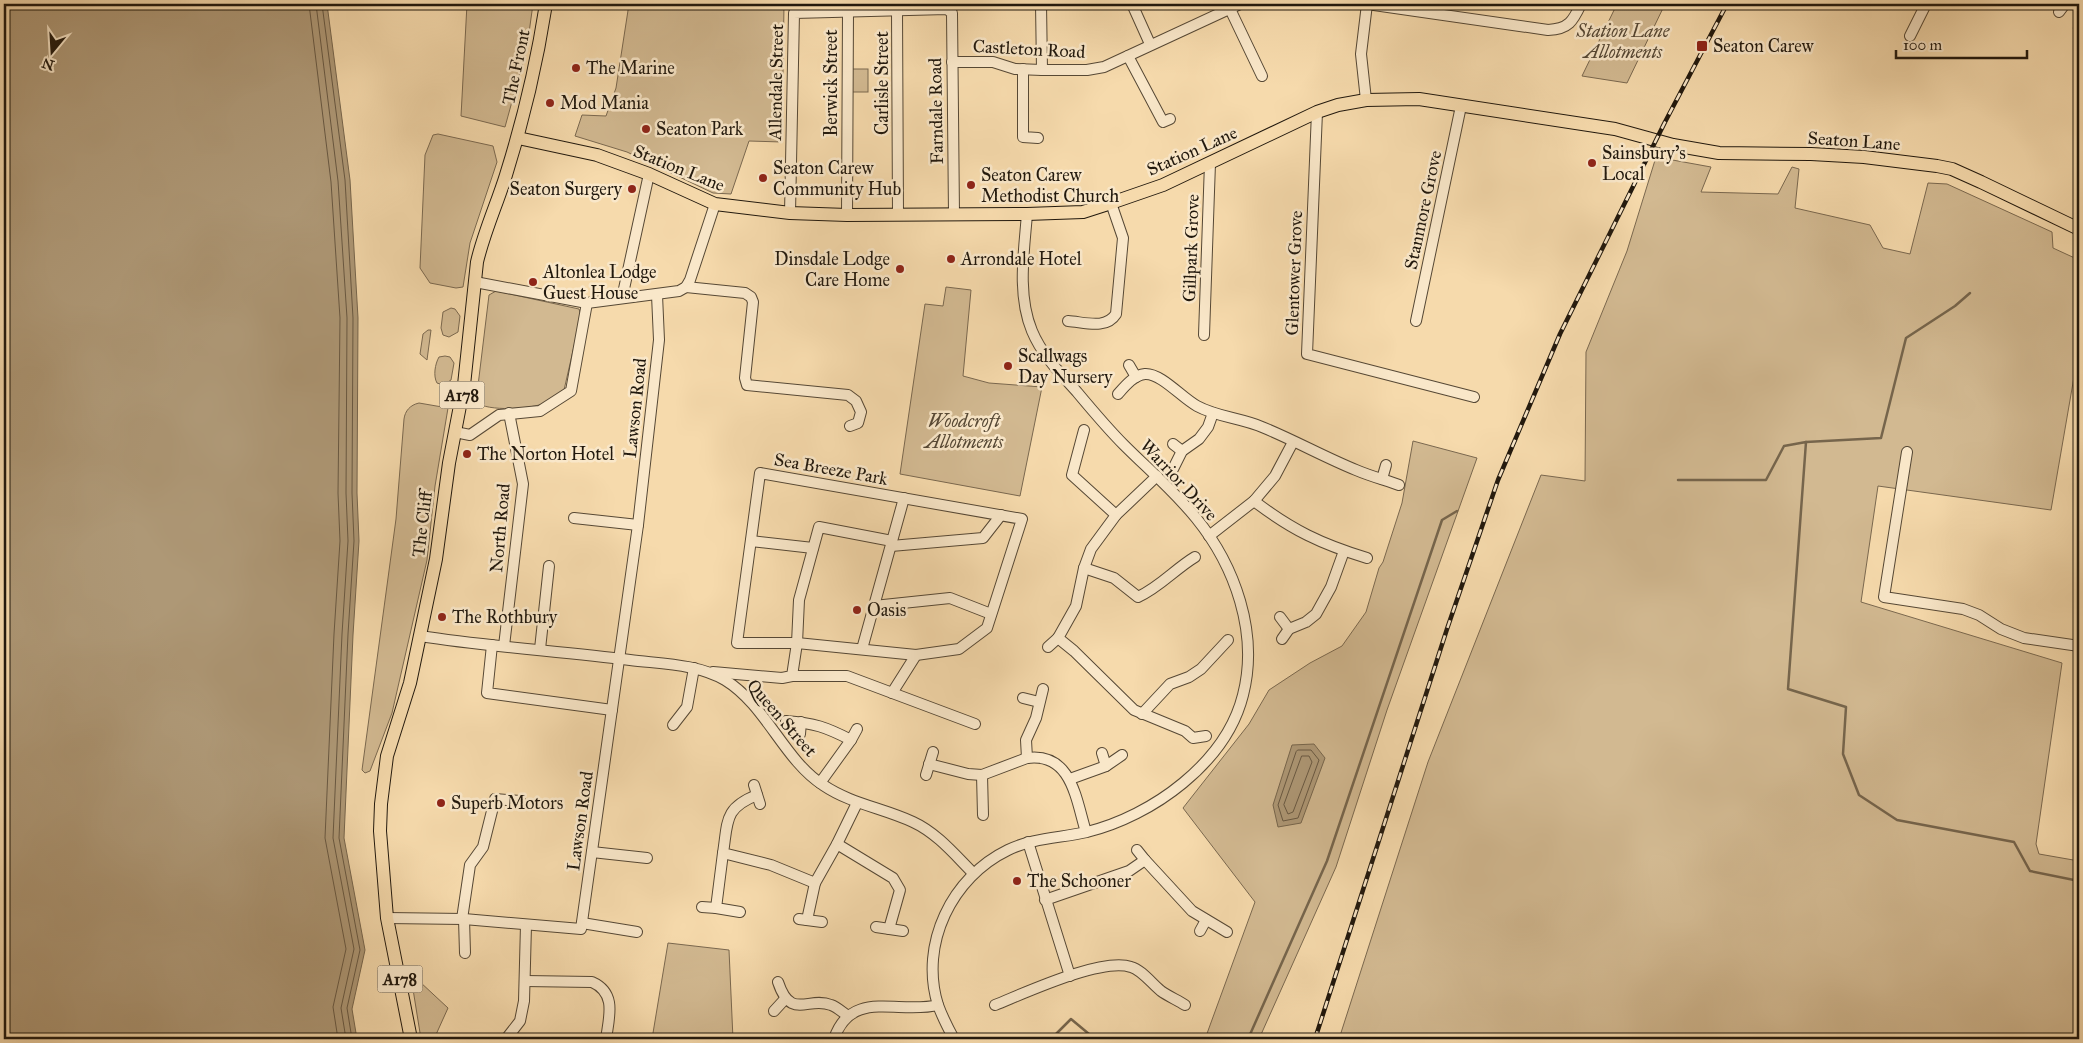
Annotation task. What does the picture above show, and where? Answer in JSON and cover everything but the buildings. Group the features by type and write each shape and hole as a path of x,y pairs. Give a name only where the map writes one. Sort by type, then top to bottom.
{"main road":[{"name":"The Front","path":"518,138 534,74 546,4"},
{"name":"Station Lane","path":"518,138 597,155 649,174 715,204 790,213 954,215 1083,212 1163,185 1317,112 1338,105 1366,100 1419,99 1615,129"},
{"name":"Seaton Lane","path":"1615,129 1674,145 1719,153 1820,154 1937,166 1981,182 2079,229"},
{"name":"The Cliff","path":"387,918 380,831 383,778 387,756 410,683 436,559 444,490 464,385 481,245 500,195 518,138"},
{"name":"A178","path":"387,918 411,1039"}],"street":[{"path":"1041,4 1042,70"},
{"path":"1132,4 1150,44"},
{"name":"Castleton Road","path":"952,62 993,62 1023,69 1042,70 1087,70 1104,67 1150,44 1240,4"},
{"path":"1366,100 1361,54 1367,4 1548,30 1562,29 1574,20 1581,4"},
{"path":"1910,36 1926,4"},
{"name":"Farndale Road","path":"898,10 947,9 952,13 954,215"},
{"path":"1230,9 1262,76"},
{"path":"848,11 898,10"},
{"name":"Carlisle Street","path":"898,10 898,215"},
{"name":"Allendale Street","path":"790,213 794,12 848,11"},
{"name":"Berwick Street","path":"846,215 848,11"},
{"path":"1128,56 1163,122 1170,119"},
{"path":"1023,69 1023,137 1038,138"},
{"name":"Stanmore Grove","path":"1416,321 1461,106"},
{"name":"Glentower Grove","path":"1317,112 1308,354 1474,397"},
{"name":"Gillpark Grove","path":"1204,335 1210,162"},
{"path":"622,298 649,174"},
{"path":"1068,321 1103,324 1112,320 1116,314 1123,238 1111,203"},
{"path":"686,288 715,204"},
{"name":"Warrior Drive","path":"954,1039 938,1005 933,962 937,936 947,910 960,888 973,873 1003,853 1028,842 1086,832 1134,815 1180,786 1217,746 1233,720 1242,697 1248,669 1247,639 1241,603 1230,574 1209,536 1196,518 1157,476 1106,427 1043,353 1031,331 1025,306 1023,277 1027,214"},
{"path":"475,282 588,303 657,295 686,288 745,293 753,302 745,378 747,385 848,395 856,401 861,412 858,423 850,426"},
{"name":"Lawson Road","path":"582,923 638,525 659,340 657,295"},
{"path":"455,432 470,435 500,415 540,411 571,391 588,303"},
{"path":"1129,365 1136,377"},
{"path":"1118,394 1136,377 1145,374 1154,376 1164,380 1186,400 1213,413 1253,423 1358,471 1399,485"},
{"name":"North Road","path":"504,646 523,484 509,413"},
{"path":"1173,468 1182,452 1199,438 1208,427 1213,413"},
{"path":"1084,430 1072,475 1116,515"},
{"path":"1209,536 1254,501 1276,476 1293,442"},
{"path":"1173,444 1182,452"},
{"path":"1907,452 1884,597 1963,609 1979,615 2001,629 2024,638 2079,646"},
{"path":"1382,480 1386,465"},
{"name":"Sea Breeze Park","path":"760,473 1001,515 1022,518 987,628 959,649 916,655 797,643 737,643 760,473"},
{"path":"1048,647 1058,638 1076,606 1084,568 1091,549 1116,515 1157,476"},
{"name":"Sea Breeze Park","path":"862,649 904,498"},
{"path":"1254,501 1280,521 1309,538 1367,558"},
{"path":"792,676 797,643 799,600 819,527 892,543 983,538 1001,515"},
{"path":"574,518 638,525"},
{"path":"751,541 813,548"},
{"path":"1282,639 1289,628 1306,622 1316,614 1331,587 1344,551"},
{"path":"1084,568 1114,578 1138,597 1151,591 1182,565 1195,557"},
{"path":"540,649 549,566"},
{"path":"874,606 950,598 991,614"},
{"path":"1280,617 1289,628"},
{"name":"Queen Street","path":"420,636 694,668 710,672 727,681 742,693 802,766 820,783 837,794 857,803 888,812 915,823 936,837 973,873"},
{"path":"1058,638 1074,651 1134,710 1186,732 1193,738 1206,736"},
{"path":"1142,714 1170,684 1189,677 1201,669 1228,640"},
{"path":"492,645 487,693 612,710"},
{"path":"1216,653 1225,661"},
{"path":"892,693 916,655"},
{"path":"673,725 687,707 694,668"},
{"path":"710,672 782,678 792,676 847,676 974,724"},
{"path":"1028,758 1026,740 1036,718 1042,689"},
{"path":"1023,698 1039,702"},
{"path":"786,721 825,727 851,740"},
{"path":"800,734 801,722"},
{"path":"820,783 858,729"},
{"path":"926,775 933,752"},
{"path":"1102,753 1106,766"},
{"path":"1070,779 1106,766 1122,755"},
{"path":"930,764 968,774 982,775 1028,758 1035,757 1049,760 1062,768 1070,779 1086,832"},
{"path":"982,775 983,815"},
{"path":"716,908 727,824 732,810 743,800 757,795"},
{"path":"465,953 463,919 470,865 483,847 494,799 520,801"},
{"path":"822,922 803,920 815,883 857,803"},
{"path":"1028,842 1070,976"},
{"path":"837,844 892,878 898,885 900,890 889,929"},
{"path":"1137,850 1184,904 1227,932"},
{"path":"592,852 647,858"},
{"path":"723,853 771,865 815,883"},
{"path":"1045,900 1130,871 1145,860"},
{"path":"702,907 740,912"},
{"path":"387,918 463,919 580,929 582,923 637,932"},
{"path":"1200,931 1206,920"},
{"path":"506,1039 520,1021 524,1001 526,925"},
{"path":"876,927 903,931"},
{"path":"995,1005 1070,976 1106,966 1120,965 1133,967 1163,992 1185,1005"},
{"path":"525,981 592,982 601,986 606,993 610,1005 606,1039"},
{"path":"778,982 785,999 796,1004 829,1004 848,1016"},
{"path":"774,1011 785,999"},
{"path":"834,1039 848,1016 862,1009 876,1006 913,1009 938,1005"}],"green space":[{"path":"467,4 533,4 527,47 505,127 461,116"},
{"path":"629,4 784,4 782,142 749,141 731,194 713,193 627,152 575,136 582,115 606,116 616,88"},
{"name":"Station Lane Allotments","path":"1617,4 1665,4 1627,83 1582,76"},
{"path":"851,69 868,69 868,92 851,92"},
{"path":"438,134 493,146 497,162 470,243 463,287 456,288 430,283 420,268 425,155 433,135"},
{"path":"1656,157 1711,167 1701,192 1778,194 1792,167 1799,169 1795,208 1870,225 1883,248 1910,254 1928,183 1947,184 2052,232 2053,248 2079,260 2079,348 2051,510 1878,486 1861,602 2062,663 2036,844 2039,854 2079,861 2079,1039 1339,1039 1428,762 1541,475 1585,481 1586,352 1627,251"},
{"name":"Woodcroft Allotments","path":"946,287 971,290 963,376 989,383 1042,387 1020,496 900,474 925,304 943,306"},
{"path":"496,291 579,309 581,316 564,390 545,403 530,407 499,408 476,402 489,295"},
{"path":"451,308 455,309 460,316 458,332 449,337 443,335 441,328 443,312"},
{"path":"431,330 427,360 420,354 423,334"},
{"path":"439,357 450,357 454,363 451,380 443,385 437,383 435,370"},
{"path":"419,403 448,408 435,486 427,560 392,713 370,771 365,773 362,770 396,519 404,419 408,409"},
{"path":"1413,441 1477,458 1387,710 1336,867 1259,1039 1205,1039 1255,902 1183,808 1249,724 1269,690 1310,663 1342,646 1366,612 1402,503"},
{"path":"668,943 729,950 733,1039 652,1039"},
{"path":"419,981 448,1008 434,1039 421,1039 412,983"}],"water":[{"path":"4,4 327,4 350,180 358,318 357,493 359,541 344,838 365,950 352,1009 357,1039 4,1039"},
{"path":"1314,744 1325,758 1301,823 1278,827 1273,805 1292,745"}],"waterway":[{"path":"2074,28 2079,32"},
{"path":"1806,442 1881,438 1906,338 1955,306 1970,293"},
{"path":"1678,480 1766,480 1784,446 1806,442 1788,689 1846,707 1843,754 1859,795 1897,820 2014,842 2030,871 2079,881"},
{"path":"1248,1039 1327,861 1442,520 1457,511"},
{"path":"1051,1039 1071,1019 1095,1039"}],"railway":[{"path":"1315,1039 1447,629 1498,480 1560,334 1665,122 1727,4"}],"place":[{"name":"Seaton Carew","path":"1702,46"},
{"name":"The Marine","path":"576,68"},
{"name":"Mod Mania","path":"550,103"},
{"name":"Seaton Park","path":"646,129"},
{"name":"Sainsbury's Local","path":"1592,163"},
{"name":"Seaton Carew Community Hub","path":"763,178"},
{"name":"Seaton Carew Methodist Church","path":"971,185"},
{"name":"Seaton Surgery","path":"632,189"},
{"name":"Arrondale Hotel","path":"951,259"},
{"name":"Dinsdale Lodge Care Home","path":"900,269"},
{"name":"Altonlea Lodge Guest House","path":"533,282"},
{"name":"Scallwags Day Nursery","path":"1008,366"},
{"name":"The Norton Hotel","path":"467,454"},
{"name":"Oasis","path":"857,610"},
{"name":"The Rothbury","path":"442,617"},
{"name":"Superb Motors","path":"441,803"},
{"name":"The Schooner","path":"1017,881"}]}
